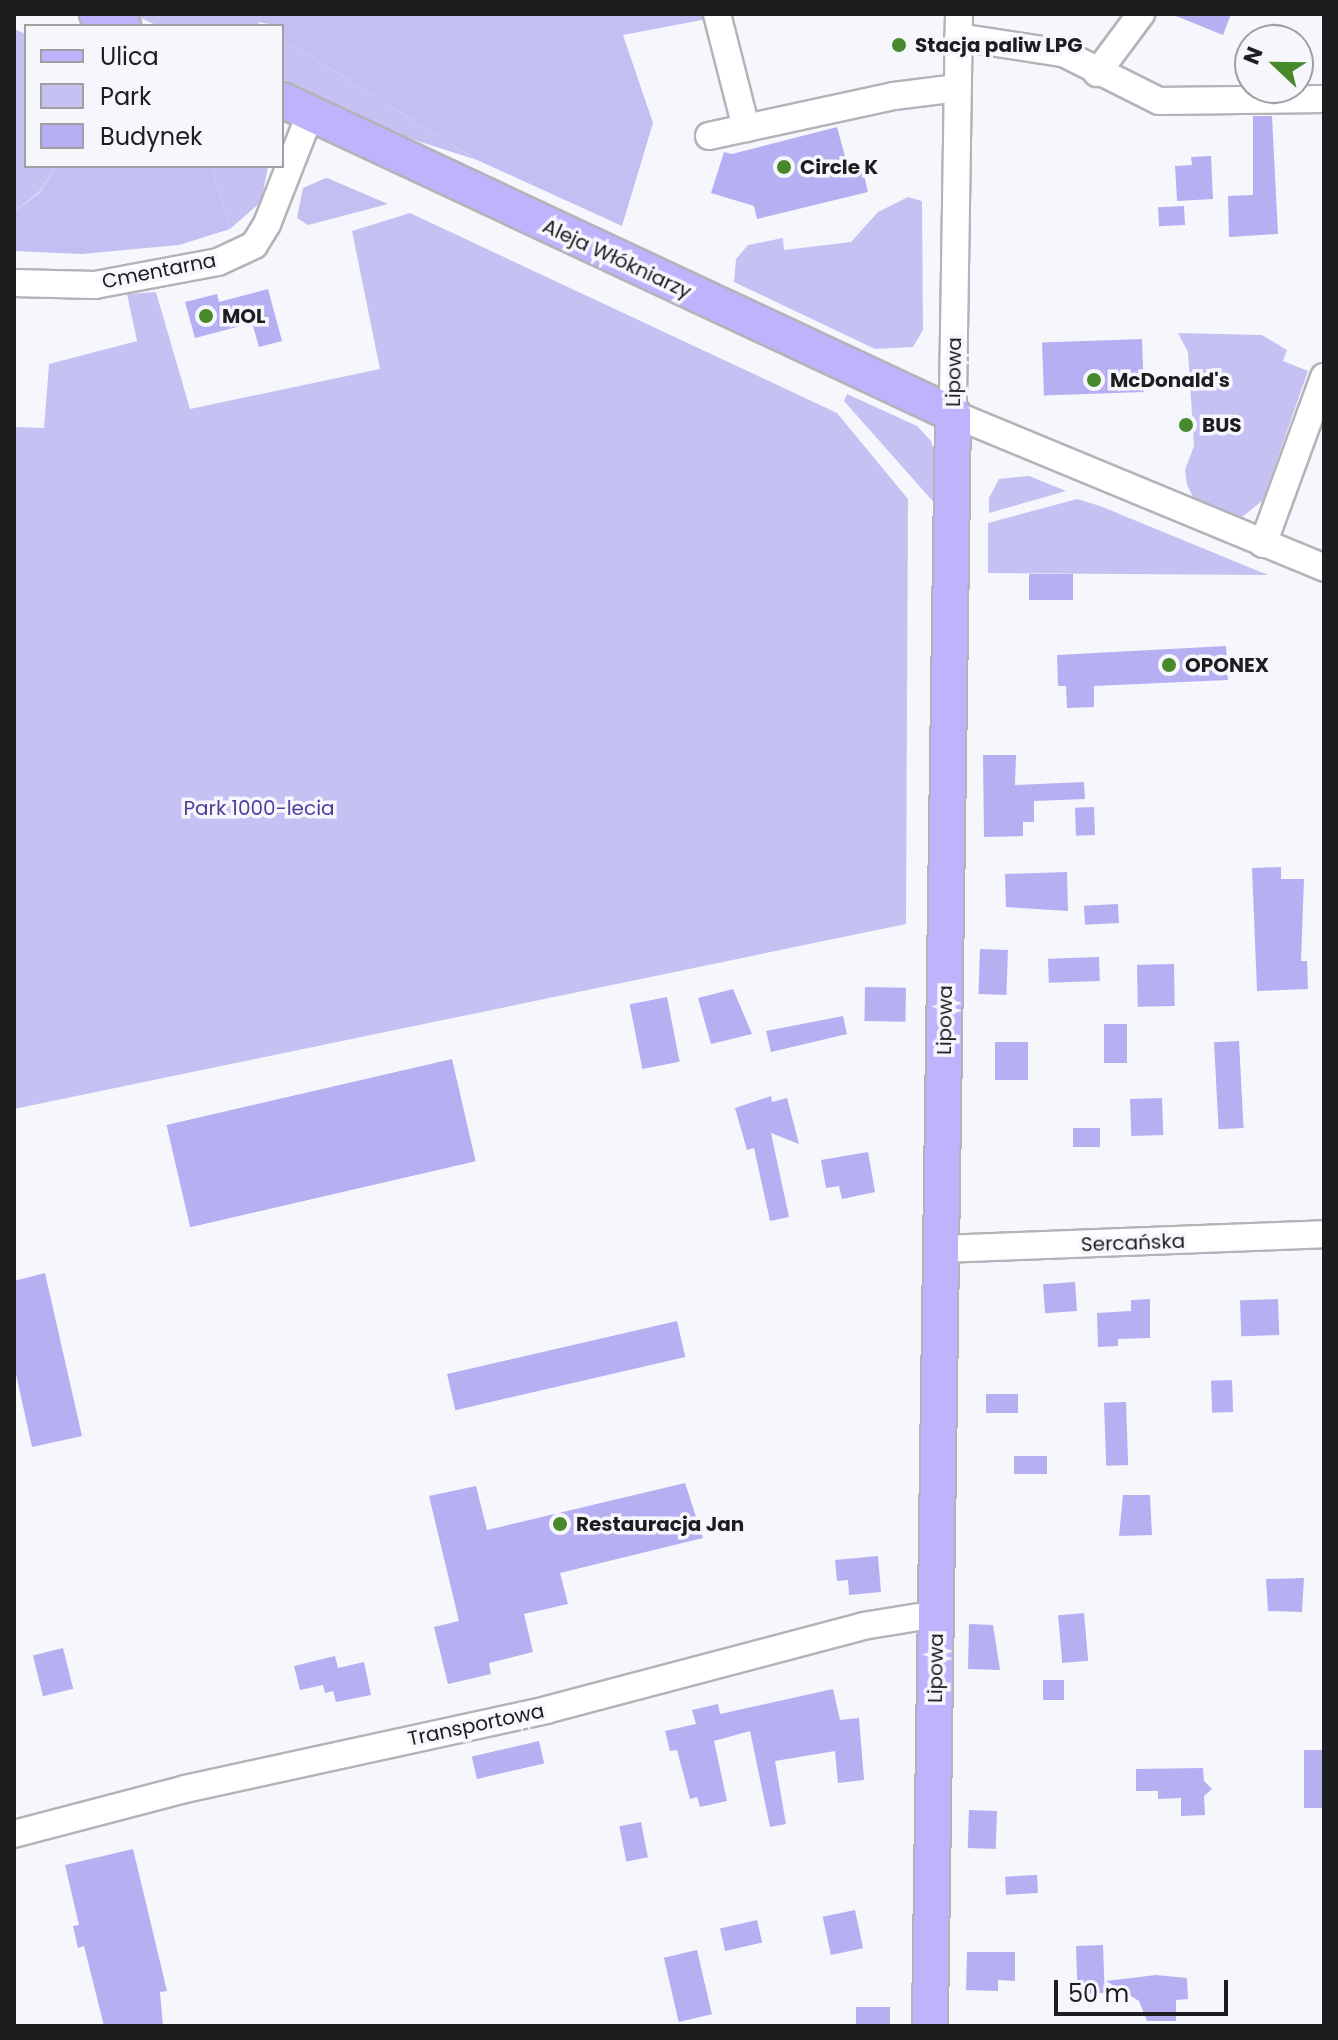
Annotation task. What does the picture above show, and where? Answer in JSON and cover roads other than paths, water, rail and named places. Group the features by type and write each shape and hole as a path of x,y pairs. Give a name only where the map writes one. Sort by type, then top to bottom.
{"main road":[{"path":"97,14 119,24"},
{"name":"Aleja Włókniarzy","path":"296,107 953,414"},
{"name":"Lipowa","path":"930,2026 953,414"}],"street":[{"path":"717,14 746,128"},
{"path":"1097,73 1141,14"},
{"path":"958,25 1063,53 1097,73 1159,101 1324,99"},
{"name":"Lipowa","path":"953,414 958,25"},
{"path":"709,136 894,96 957,88"},
{"name":"Cmentarna","path":"284,155 296,107"},
{"name":"Cmentarna","path":"14,283 95,285 218,262 254,245 267,224 281,168"},
{"path":"1263,544 1323,380"},
{"path":"953,414 1324,568"},
{"name":"Sercańska","path":"942,1249 1324,1234"},
{"name":"Transportowa","path":"14,1834 185,1789 546,1710 863,1626 937,1614"}],"place":[{"name":"Stacja paliw LPG","path":"899,45"},
{"name":"Circle K","path":"784,167"},
{"name":"MOL","path":"206,316"},
{"name":"McDonald's","path":"1094,380"},
{"name":"BUS","path":"1186,425"},
{"name":"OPONEX","path":"1169,665"},
{"name":"Restauracja Jan","path":"560,1524"}],"park label":[{"name":"Park 1000-lecia","path":"259,808"}]}
